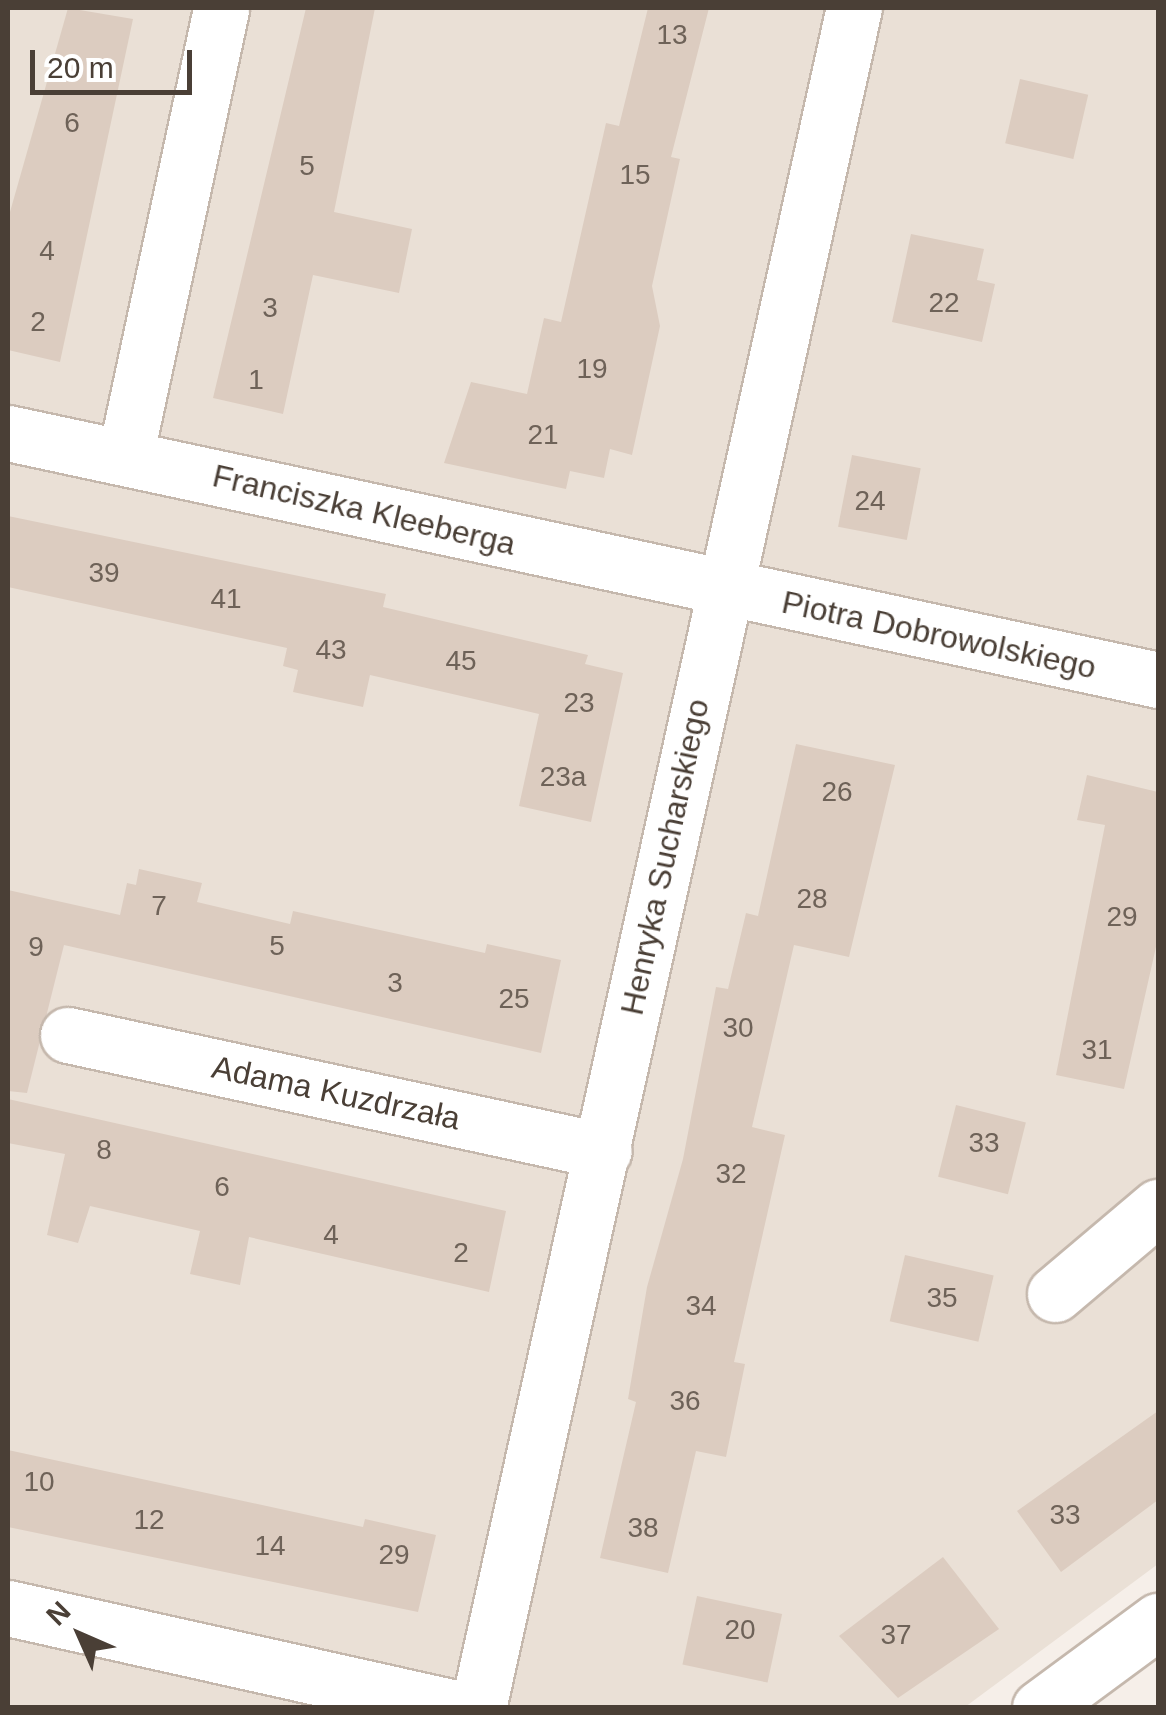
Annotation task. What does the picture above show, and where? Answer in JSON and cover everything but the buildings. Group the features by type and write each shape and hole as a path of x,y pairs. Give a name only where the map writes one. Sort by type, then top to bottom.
{"street":[{"path":"125,457 222,8"},
{"name":"Henryka Sucharskiego","path":"478,1708 604,1151 720,589 854,8"},
{"name":"Franciszka Kleeberga","path":"8,433 720,589"},
{"name":"Piotra Dobrowolskiego","path":"720,589 1158,680"},
{"name":"Adama Kuzdrzała","path":"68,1035 604,1151"},
{"path":"1056,1294 1158,1207"},
{"path":"8,1608 457,1708"},
{"path":"1040,1708 1158,1620"}],"shaded area":[{"path":"8,8 1158,8 1158,1564 965,1707 8,1708"}]}
